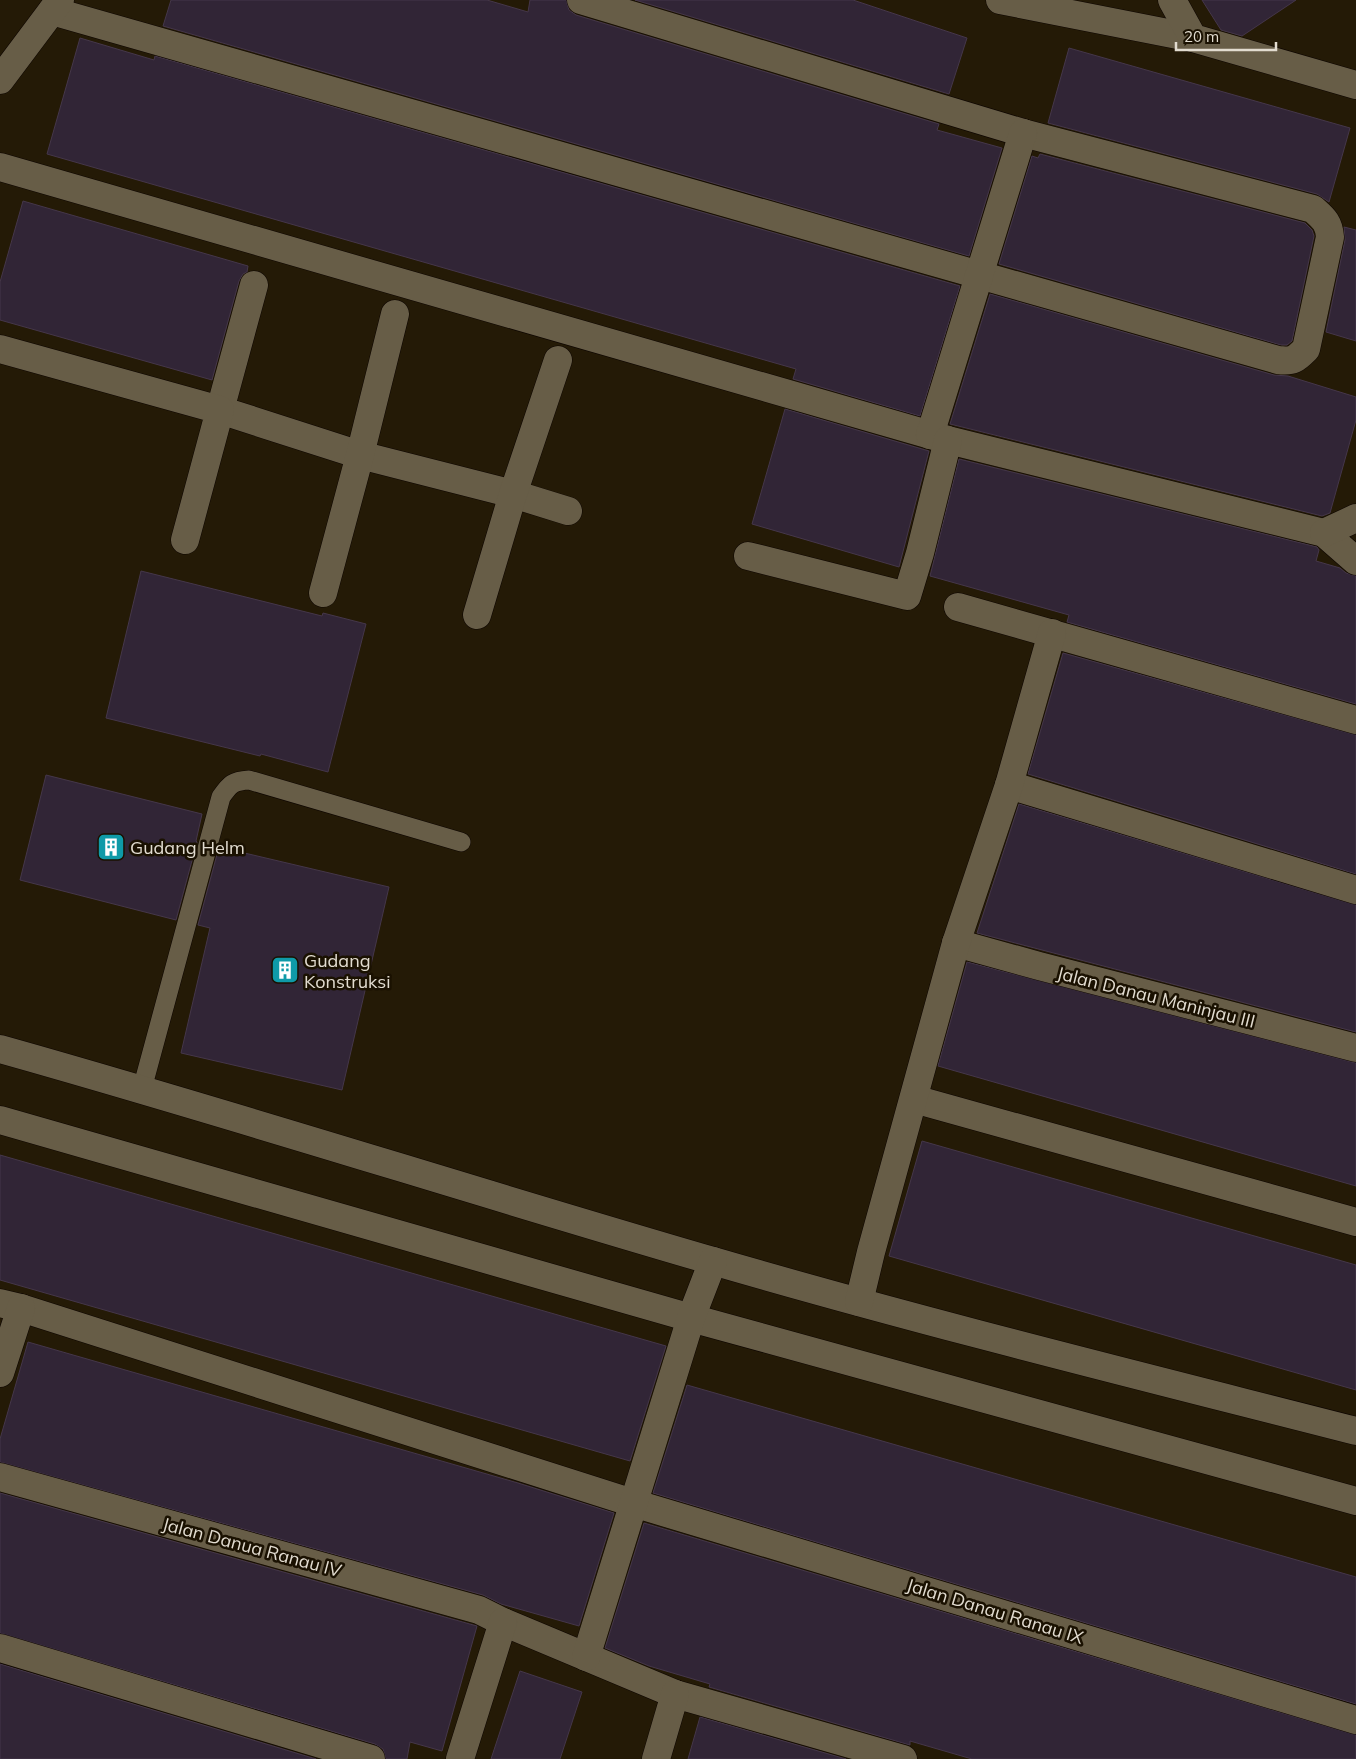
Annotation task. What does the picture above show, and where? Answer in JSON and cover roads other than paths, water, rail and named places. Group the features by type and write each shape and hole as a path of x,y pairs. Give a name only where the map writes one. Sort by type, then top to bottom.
{"street":[{"path":"0,80 56,6 978,275 1278,360 1286,361 1296,358 1306,349 1330,237 1330,228 1326,220 1313,209 1023,133 581,0"},
{"path":"1000,0 1092,8 1356,86"},
{"path":"1172,0 1193,38"},
{"path":"748,556 907,596 920,553 939,438 978,275 1023,133"},
{"path":"1,171 939,438 1324,533 1356,561"},
{"path":"185,540 254,285"},
{"path":"323,593 395,314"},
{"path":"0,349 220,410 360,455 513,494 568,511"},
{"path":"478,615 513,494 558,360"},
{"path":"1324,533 1356,518"},
{"path":"958,607 1356,720"},
{"path":"858,1302 956,943 1009,784 1052,633"},
{"path":"1009,784 1356,890"},
{"name":"Jalan Danau Maninjau III","path":"956,943 1356,1048"},
{"path":"0,1049 142,1089 713,1261 858,1302 1356,1431"},
{"path":"914,1099 1356,1222"},
{"path":"0,1120 691,1318 1356,1501"},
{"path":"586,1658 691,1318 713,1261"},
{"path":"0,1373 10,1306"},
{"name":"Jalan Danau Ranau IX","path":"10,1306 633,1503 1356,1720"},
{"name":"Jalan Danua Ranau IV","path":"0,1478 478,1610 586,1658 675,1694 903,1759"},
{"path":"460,1759 503,1622"},
{"path":"0,1648 371,1759"},
{"path":"656,1759 675,1694"}],"lane":[{"path":"142,1089 221,797 229,784 249,780 461,842"}],"place":[{"name":"Gudang Helm","path":"111,847"},
{"name":"Gudang Konstruksi","path":"285,970"}]}
